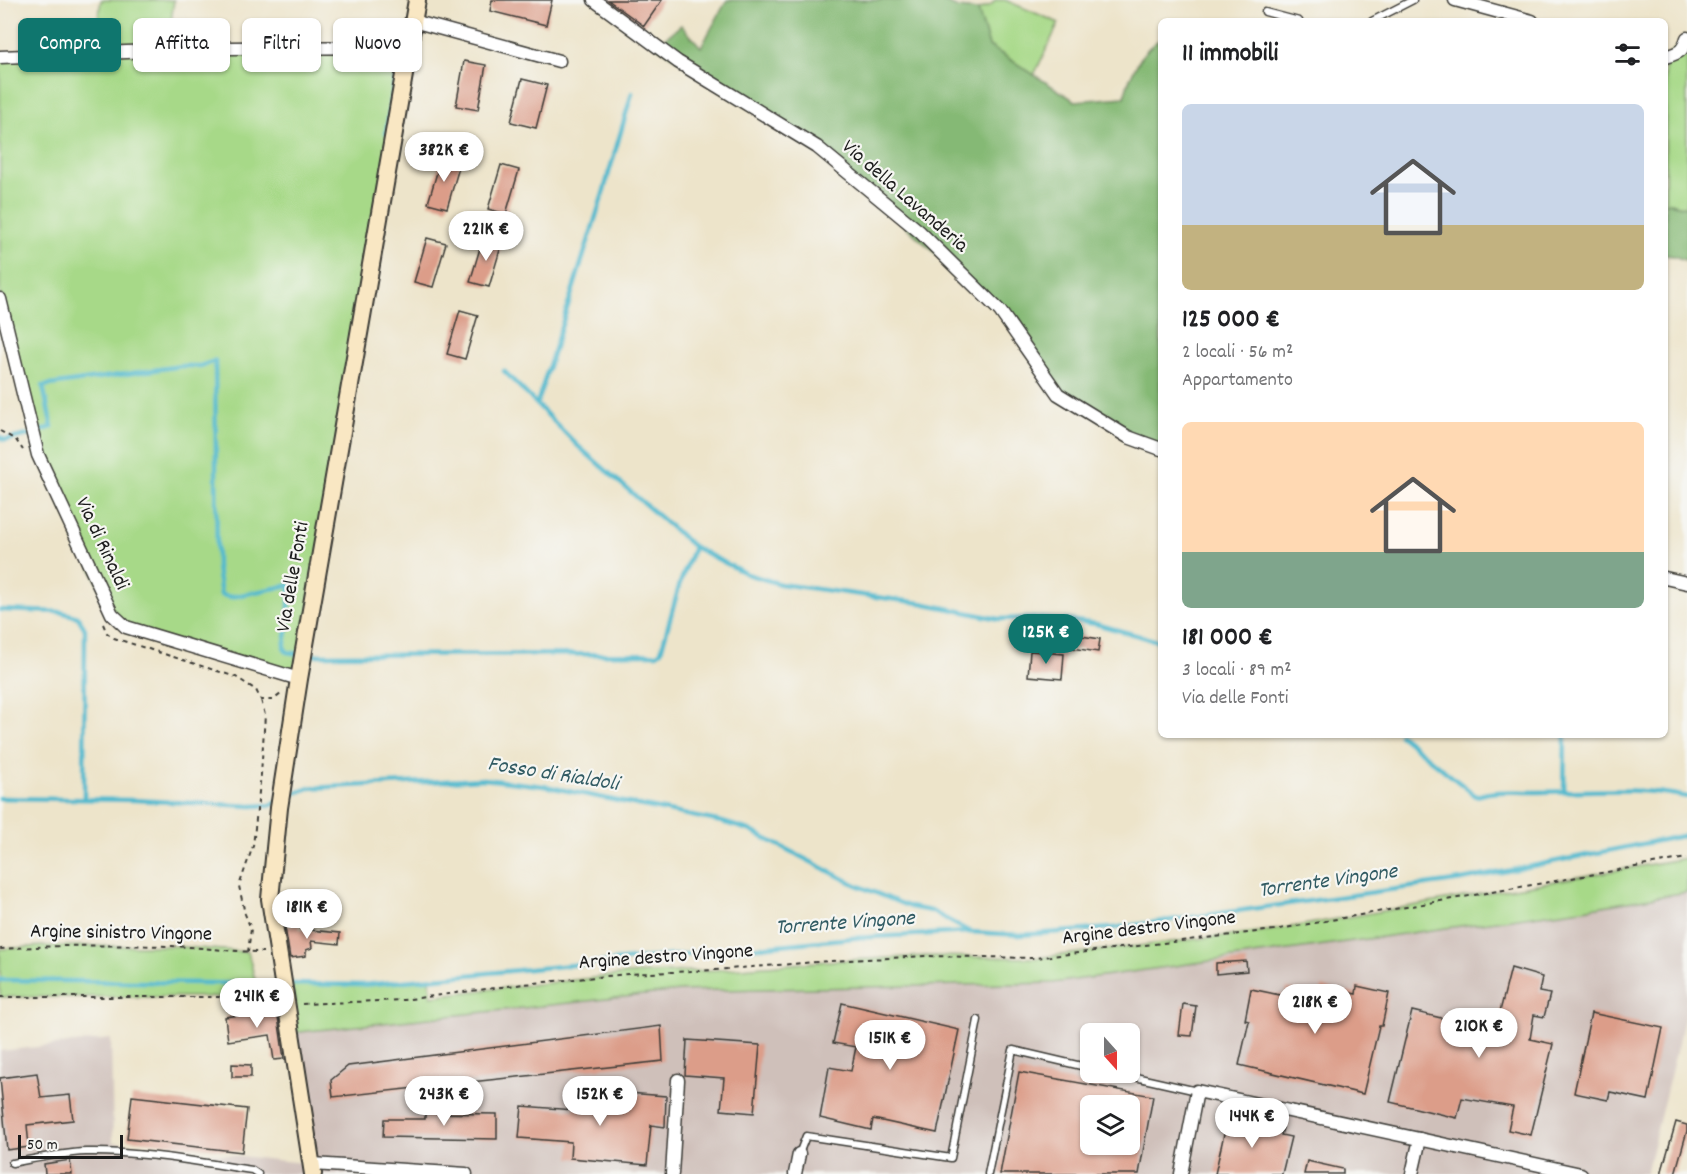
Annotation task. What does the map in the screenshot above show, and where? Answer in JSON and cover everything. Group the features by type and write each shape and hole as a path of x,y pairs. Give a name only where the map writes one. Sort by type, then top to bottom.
{"street":[{"name":"Via delle Fonti","path":"414,18 417,0"},
{"name":"Via della Lavanderia","path":"594,0 678,62 818,147 920,232 1000,310 1058,394 1128,437 1158,448"},
{"path":"1455,0 1521,18"},
{"path":"422,23 560,61"},
{"path":"1668,56 1679,53 1687,38"},
{"path":"0,57 228,48 333,47"},
{"name":"Via delle Fonti","path":"404,72 295,678 270,898 313,1169 466,1174"},
{"name":"Via di Rinaldi","path":"0,299 38,455 112,614 126,627 295,678"},
{"path":"1668,579 1687,583"},
{"path":"672,1174 678,1080"},
{"path":"1181,1174 1197,1091 1581,1174"},
{"path":"1412,1174 1420,1139"},
{"path":"795,1174 799,1154"}],"lane":[{"path":"1378,18 1413,0"},
{"path":"1265,12 1288,18"},
{"path":"799,1154 806,1136 951,1158 978,1020"},
{"path":"988,1174 1013,1050 1080,1066"},
{"path":"1140,1078 1197,1091"},
{"path":"12,1163 48,1155 86,1152 123,1154 252,1170 258,1174"}],"path":[{"path":"0,431 16,440 28,457"},
{"path":"102,623 107,633 114,638 236,677 256,690 261,700 265,715 253,846 239,886 251,929 248,952"},
{"path":"261,700 273,700 295,678"},
{"name":"Argine destro Vingone","path":"0,997 231,997 285,1001 403,1000 524,984 628,974 927,956 1035,958 1274,930 1687,858"},
{"name":"Argine sinistro Vingone","path":"0,949 44,946 173,946 278,952"}],"shaded area":[{"path":"1687,892 1687,1007 1646,1174 0,1174 0,1051 111,1039 113,1142 312,1164 291,1033 680,991 1053,983 1597,907"}],"green space":[{"path":"101,0 174,0 171,18 133,18 133,72 230,72 230,49 242,49 242,72 321,72 321,48 333,48 333,72 404,72 299,679 126,627 112,614 38,455 0,299 0,57 18,56 18,72 121,72 121,18 99,18"},
{"path":"727,0 939,0 958,8 978,10 989,46 1075,101 1124,97 1137,64 1148,49 1158,41 1158,447 1058,394 1000,311 817,147 656,46 681,25 701,47"},
{"path":"995,0 1005,0 1059,23 1034,75 989,46 978,10 991,5"},
{"path":"1687,38 1687,207 1668,203 1668,54"},
{"path":"1668,203 1687,207 1687,261 1668,255"},
{"path":"1687,858 1687,892 1597,907 1053,983 680,991 291,1033 286,1005 231,997 0,997 0,949 44,946 173,946 248,952 256,984 363,985 430,978 431,996 628,974 829,961 927,956 1035,958 1274,930"}],"building":[{"path":"492,0 552,0 546,25 490,11"},
{"path":"608,0 662,0 644,26"},
{"path":"464,61 486,65 478,110 456,106"},
{"path":"522,79 547,85 536,128 511,122"},
{"path":"441,159 460,164 447,208 428,203"},
{"path":"501,165 519,170 506,214 488,209"},
{"path":"427,238 446,243 433,287 414,282"},
{"path":"483,238 502,243 489,287 470,282"},
{"path":"460,310 478,315 465,359 447,354"},
{"path":"1068,634 1100,639 1098,652 1065,647"},
{"path":"1030,651 1064,654 1062,679 1028,676"},
{"path":"299,925 300,929 310,928 310,930 340,933 339,944 311,941 312,948 306,950 306,956 290,958 285,927"},
{"path":"1246,961 1247,971 1216,974 1216,963"},
{"path":"1511,968 1542,977 1539,992 1550,994 1544,1017 1534,1015 1530,1039 1553,1044 1531,1135 1508,1130 1513,1107 1462,1098 1457,1118 1390,1102 1412,1011 1495,1031"},
{"path":"1357,986 1389,993 1363,1094 1239,1065 1249,1021 1245,1020 1251,989 1285,996 1287,988 1321,995 1322,987 1356,994"},
{"path":"842,1003 959,1030 937,1133 873,1119 871,1130 820,1118 829,1067 851,1071 856,1047 833,1043"},
{"path":"1183,1004 1196,1006 1192,1036 1179,1035"},
{"path":"277,1010 284,1059 274,1060 270,1035 228,1041 225,1017"},
{"path":"1591,1013 1663,1028 1648,1100 1610,1092 1608,1100 1574,1093"},
{"path":"661,1026 663,1061 333,1097 331,1080 348,1066"},
{"path":"687,1040 760,1045 754,1113 721,1110 724,1078 685,1075"},
{"path":"232,1064 251,1065 251,1077 232,1077"},
{"path":"1019,1072 1153,1096 1139,1174 1000,1174"},
{"path":"37,1073 41,1098 70,1095 73,1120 27,1125 29,1147 7,1150 0,1078"},
{"path":"628,1093 666,1096 665,1127 651,1125 647,1165 570,1158 571,1142 519,1138 522,1106 574,1110 575,1099 627,1103"},
{"path":"132,1096 247,1109 242,1152 127,1139"},
{"path":"425,1113 497,1114 497,1139 383,1137 384,1119 425,1119"},
{"path":"1228,1116 1283,1128 1281,1135 1291,1137 1282,1174 1215,1174"},
{"path":"1676,1122 1687,1125 1687,1131 1675,1174 1661,1174"},
{"path":"70,1160 72,1174 45,1174 44,1164"},
{"path":"1307,1161 1343,1169 1343,1174 1304,1174"}],"waterway":[{"path":"386,133 396,72"},
{"path":"537,404 632,93"},
{"path":"0,437 5,440 52,427 43,386 181,366 200,366 215,361 217,567 221,595 231,597 290,585 288,627 284,647 287,652 299,654"},
{"path":"504,371 578,446 694,547 747,574 780,584 921,603 999,619 1038,618 1096,624 1158,641"},
{"path":"308,655 657,654 661,651 680,583 694,547"},
{"path":"0,610 61,612 78,617 85,629 84,799"},
{"path":"1404,738 1476,796 1503,792 1609,790 1687,797"},
{"path":"1564,791 1565,738"},
{"name":"Fosso di Rialdoli","path":"286,797 309,788 484,779 544,786 722,822 749,830 854,884 910,907 931,911 970,932"},
{"name":"Fosso di Rialdoli","path":"0,798 134,800 252,806 271,805 276,802"},
{"name":"Torrente Vingone","path":"288,984 363,985 853,938 971,932 1020,935 1113,928 1462,880 1687,835"},
{"name":"Torrente Vingone","path":"0,980 279,984"}]}
